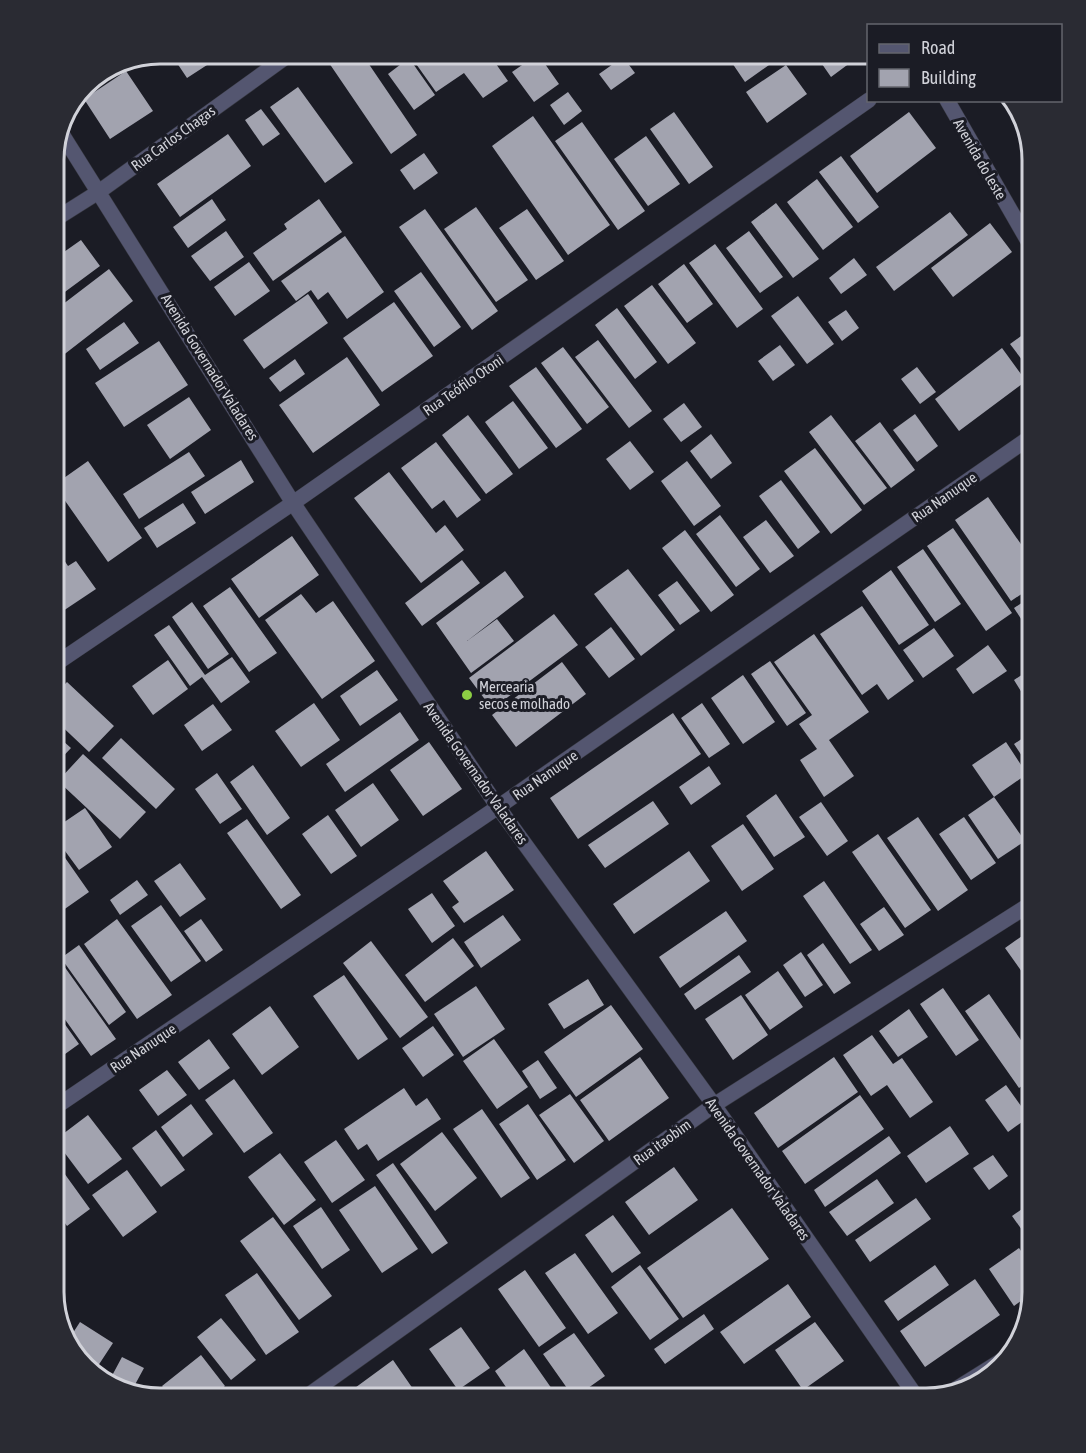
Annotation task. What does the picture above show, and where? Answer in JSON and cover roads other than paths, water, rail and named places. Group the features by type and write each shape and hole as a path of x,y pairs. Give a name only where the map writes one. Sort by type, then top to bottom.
{"street":[{"name":"Rua Carlos Chagas","path":"65,213 100,191 275,65"},
{"name":"Rua Teófilo Otoni","path":"65,658 293,503 867,101"},
{"name":"Avenida do leste","path":"948,102 1022,231"},
{"name":"Avenida Governador Valadares","path":"67,141 293,503 498,807 714,1105 910,1388"},
{"name":"Rua Nanuque","path":"65,1101 498,807 1022,443"},
{"name":"Rua itaobim","path":"318,1388 714,1105 1022,909"}],"place":[{"name":"Mercearia secos e molhado","path":"467,695"}]}
